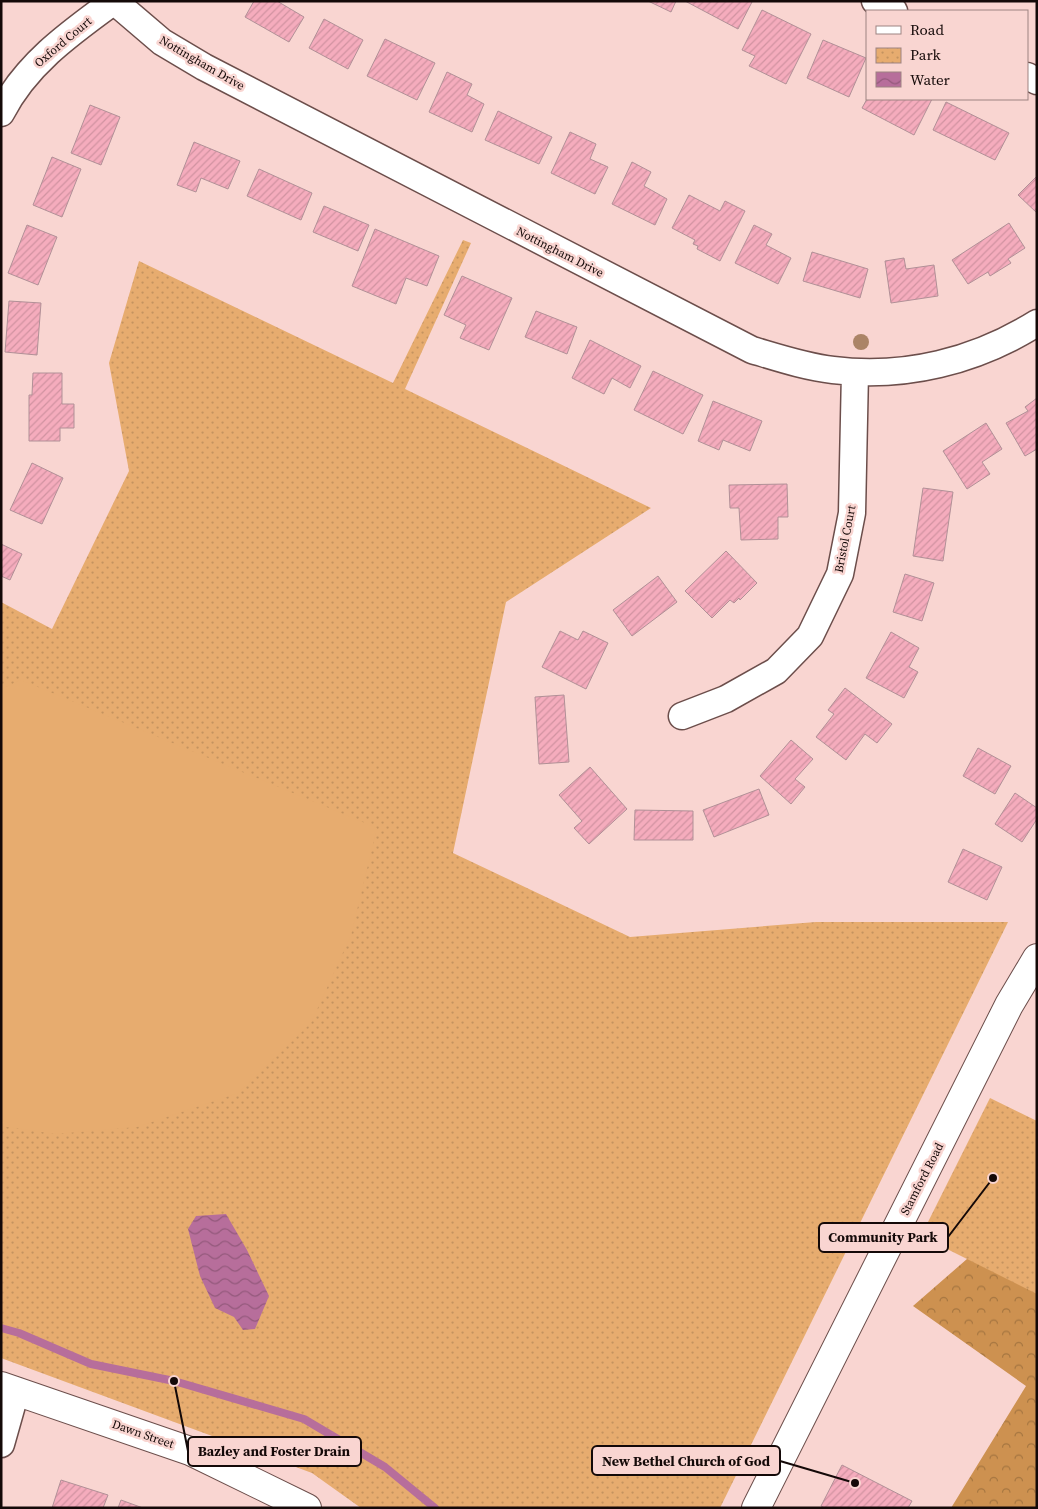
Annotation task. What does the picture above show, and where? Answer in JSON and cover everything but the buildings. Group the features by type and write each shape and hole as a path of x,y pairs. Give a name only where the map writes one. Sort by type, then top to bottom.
{"street":[{"name":"Oxford Court","path":"1,113 28,73 45,54 114,1"},
{"name":"Nottingham Drive","path":"114,1 162,42 204,68 752,350 832,370 855,372 905,371 958,360 986,350 1018,335 1037,323"},
{"path":"875,1 892,10"},
{"name":"Bristol Court","path":"682,716 726,698 776,671 810,636 840,574 852,513 855,372"},
{"name":"Stamford Road","path":"756,1508 1009,1005 1037,958"},
{"path":"1,1444 9,1389"},
{"name":"Dawn Street","path":"9,1389 190,1450 307,1508"}],"green space":[{"path":"463,240 471,243 405,389 651,508 506,602 453,853 630,937 816,922 1008,922 720,1508 361,1508 312,1473 1,1358 1,602 52,629 129,471 109,363 139,261 393,383"},
{"path":"21,680 377,828 351,935 311,1023 238,1093 137,1127 55,1134 1,1126 1,689"},
{"path":"990,1098 1037,1121 1037,1294 921,1236"},
{"path":"998,1232 1037,1249 1037,1508 951,1508 1026,1386 913,1306"}],"water":[{"path":"226,1214 247,1250 269,1296 255,1329 243,1330 234,1317 215,1308 200,1276 188,1229 196,1216"}],"waterway":[{"path":"1,1328 19,1333 91,1364 174,1381 304,1419 385,1467 435,1508"}],"place":[{"name":"Community Park","path":"993,1178"},
{"name":"Bazley and Foster Drain","path":"174,1381"},
{"name":"New Bethel Church of God","path":"855,1483"}]}
